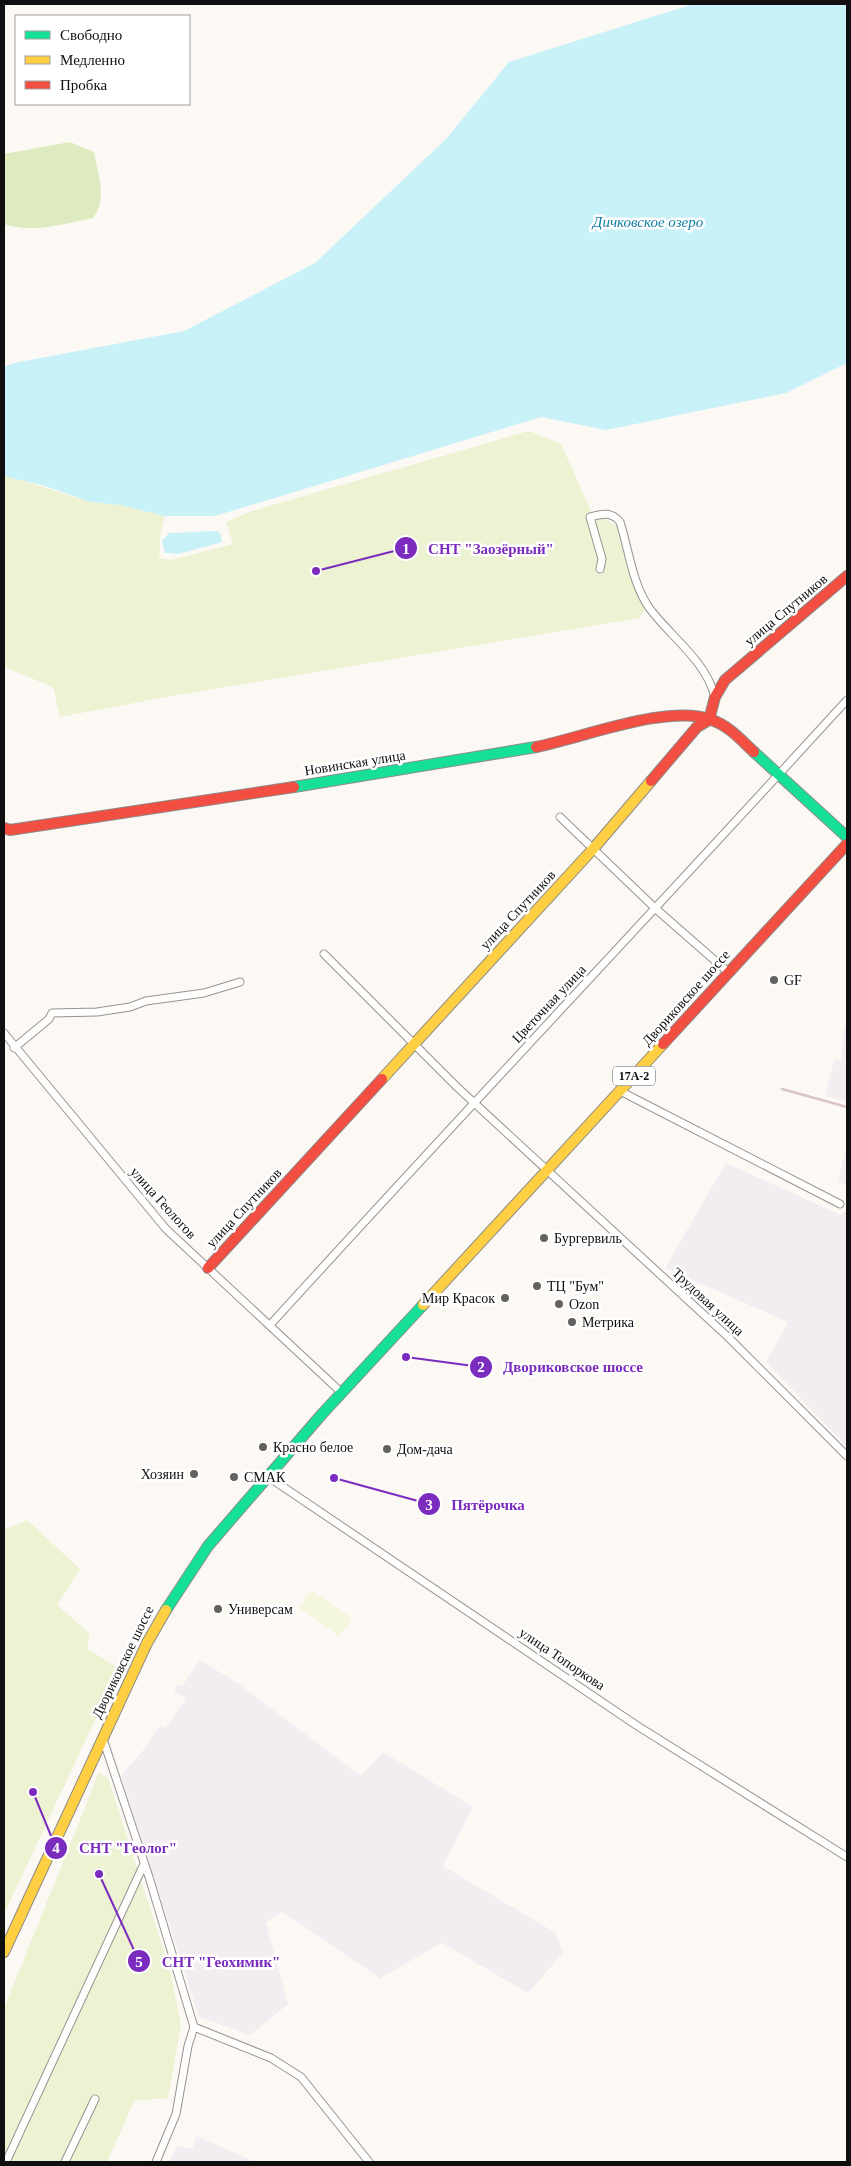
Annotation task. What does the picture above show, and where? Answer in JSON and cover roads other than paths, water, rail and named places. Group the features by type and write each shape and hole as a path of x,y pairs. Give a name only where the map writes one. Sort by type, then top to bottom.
{"street":[{"path":"600,569 602,559 590,517 604,513 615,516 620,522 635,578 649,608 711,681 715,698"},
{"name":"улица Спутников","path":"208,1268 593,850 697,727 709,720 715,698 725,680 847,576"},
{"name":"Цветочная улица","path":"270,1325 847,700"},
{"name":"Новинская улица","path":"4,828 10,830 534,747 622,725 670,717 697,716 709,720 715,719 725,726 847,837"},
{"path":"560,817 656,909 728,972"},
{"name":"Двориковское шоссе","path":"4,1952 102,1736 147,1643 175,1593 221,1529 342,1393 847,844"},
{"name":"Трудовая улица","path":"324,954 474,1102 728,1338 847,1456"},
{"path":"14,1048 49,1019 52,1014 97,1012 130,1007 146,1001 204,993 240,982"},
{"name":"улица Геологов","path":"4,1033 14,1048 166,1229 342,1393"},
{"path":"620,1091 840,1204"},
{"name":"улица Топоркова","path":"268,1476 636,1725 847,1857"},
{"path":"102,1736 194,2027 188,2046 176,2114 156,2162"},
{"path":"6,2162 144,1864"},
{"path":"194,2027 271,2058 301,2077 369,2162"},
{"path":"66,2162 95,2099"}],"water":[{"name":"Дичковское озеро","path":"693,4 847,4 847,363 786,393 606,430 541,417 215,516 165,516 120,505 91,502 45,486 4,476 4,367 14,363 184,331 315,263 446,139 509,62"},
{"path":"217,531 220,533 222,542 178,554 165,553 162,541 169,533"}],"railway":[{"path":"782,1089 847,1107"}],"place":[{"name":"СНТ \"Заозёрный\"","path":"316,571"},
{"name":"GF","path":"774,980"},
{"name":"Бургервиль","path":"544,1238"},
{"name":"ТЦ \"Бум\"","path":"537,1286"},
{"name":"Мир Красок","path":"505,1298"},
{"name":"Ozon","path":"559,1304"},
{"name":"Метрика","path":"572,1322"},
{"name":"Двориковское шоссе","path":"406,1357"},
{"name":"Красно белое","path":"263,1447"},
{"name":"Дом-дача","path":"387,1449"},
{"name":"Хозяин","path":"194,1474"},
{"name":"СМАК","path":"234,1477"},
{"name":"Пятёрочка","path":"334,1478"},
{"name":"Универсам","path":"218,1609"},
{"name":"СНТ \"Геолог\"","path":"33,1792"},
{"name":"СНТ \"Геохимик\"","path":"99,1874"}]}
